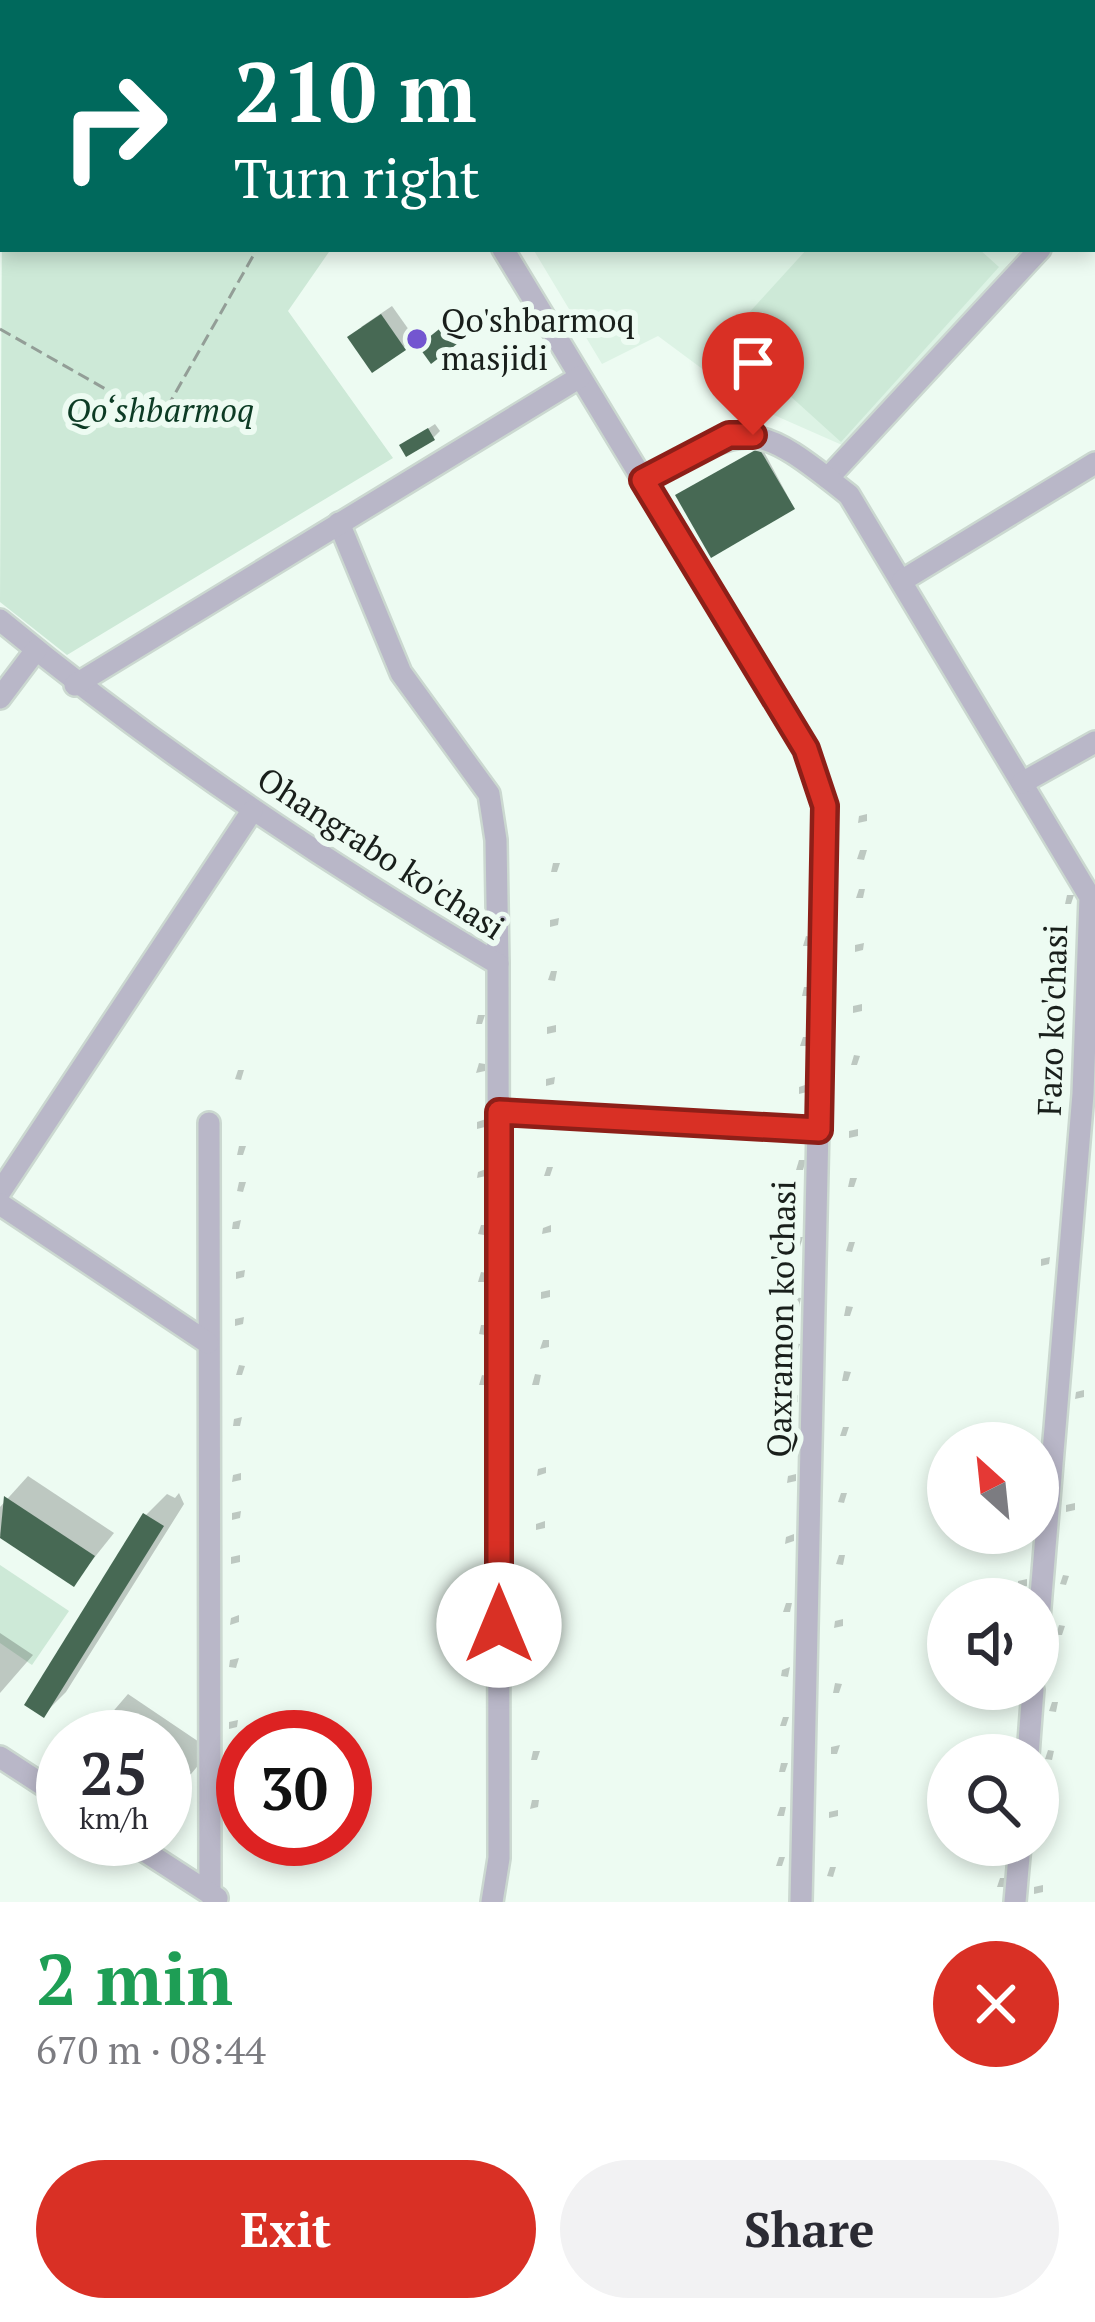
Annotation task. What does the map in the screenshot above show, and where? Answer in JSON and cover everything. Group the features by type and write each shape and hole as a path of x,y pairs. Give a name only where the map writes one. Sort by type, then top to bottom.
{"street":[{"name":"Qaxramon ko'chasi","path":"505,252 806,749 825,806 801,1902"},
{"path":"828,478 1037,252"},
{"path":"76,685 580,377"},
{"name":"Fazo ko'chasi","path":"643,480 729,435 753,435 796,453 849,495 1090,897 1083,1094 1042,1578"},
{"path":"903,580 1095,463"},
{"path":"339,523 400,674 489,794 496,840 498,964"},
{"name":"Ohangrabo ko'chasi","path":"0,620 76,685 252,811 498,964 499,1858 492,1902"},
{"path":"0,698 36,650"},
{"path":"1022,783 1095,742"},
{"path":"0,1192 252,811"},
{"path":"499,1112 819,1130"},
{"path":"209,1123 216,1898"},
{"path":"0,1204 208,1343"},
{"path":"0,1756 36,1780"},
{"path":"167,1866 216,1898"},
{"path":"1015,1902 1018,1866"},
{"path":"176,1902 190,1881"}],"path":[{"path":"0,329 160,420 255,252"}],"shaded area":[{"path":"535,252 1019,252 842,445 751,405 658,336 602,364"}],"green space":[{"name":"Qo‘shbarmoq","path":"2,252 329,252 288,311 393,458 67,655 0,602"},
{"path":"804,252 982,252 999,267 841,442 726,338"},
{"path":"0,1565 69,1611 32,1665 0,1643"}],"building":[{"path":"381,314 406,350 372,373 347,337"},
{"path":"443,326 457,344 431,364 418,346"},
{"path":"428,428 435,440 406,457 399,445"},
{"path":"759,448 795,509 711,558 675,495"},
{"path":"4,1496 95,1556 74,1587 0,1538"},
{"path":"143,1513 164,1526 49,1710 36,1713 24,1705"}],"place":[{"name":"Qo'shbarmoq masjidi","path":"417,339"}],"route":[{"path":"499,1625 499,1112 819,1130 825,806 806,749 643,480 729,435 753,435"}]}
